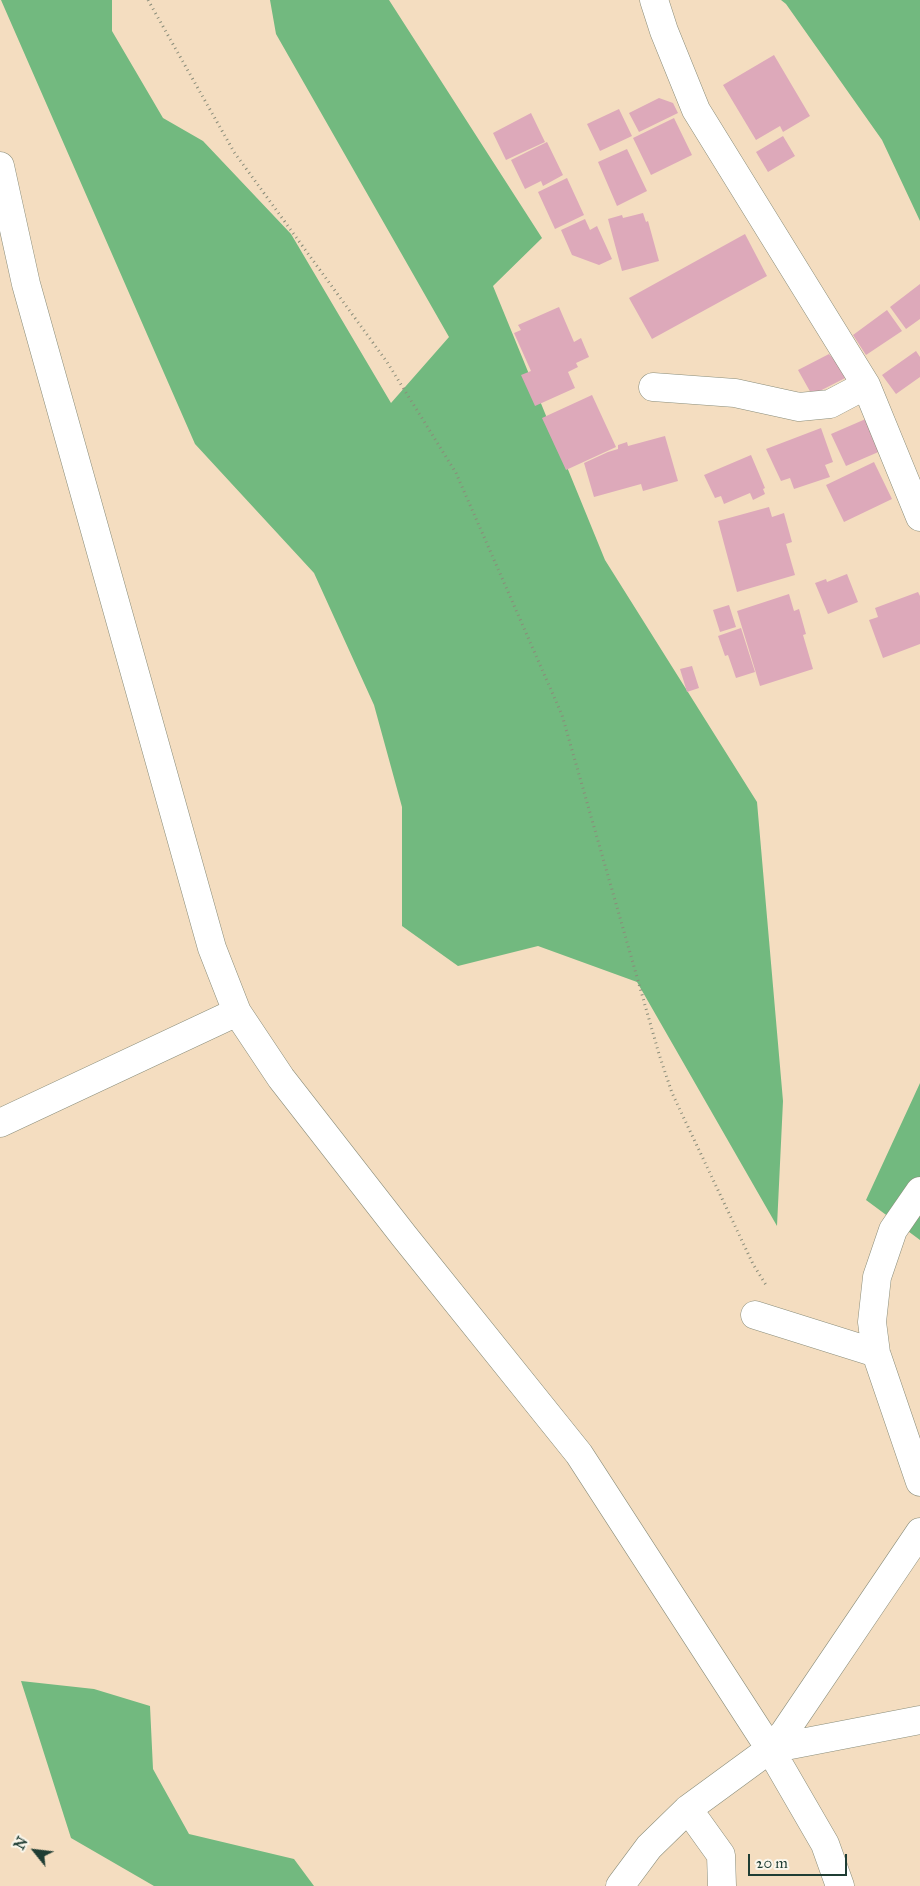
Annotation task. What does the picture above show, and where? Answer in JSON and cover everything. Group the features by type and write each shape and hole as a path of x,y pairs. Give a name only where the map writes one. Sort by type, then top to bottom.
{"street":[{"path":"654,0 664,31 696,110 866,385 920,517"},
{"path":"0,166 26,284 212,948 237,1012 281,1078 404,1236 579,1454 770,1749 825,1844 840,1886"},
{"path":"653,387 735,393 756,396 799,407 830,404 866,385"},
{"path":"0,1124 237,1012"},
{"path":"920,1191 893,1230 877,1277 872,1322 876,1353 920,1482"},
{"path":"754,1315 876,1353"},
{"path":"620,1886 649,1848 688,1809 770,1749 784,1733 920,1532"},
{"path":"770,1749 920,1720"},
{"path":"688,1809 721,1855 722,1886"}],"path":[{"path":"148,0 234,152 387,362 456,473 562,715 659,1054 672,1093 753,1264 792,1326"}],"green space":[{"path":"1,0 112,0 112,31 163,118 203,141 291,234 391,403 449,337 276,34 270,0 389,0 542,238 493,286 605,560 757,802 783,1101 777,1226 637,982 538,946 458,966 402,926 402,807 374,705 314,573 195,444"},
{"path":"781,0 920,0 920,221 882,140 786,4"},
{"path":"920,1083 920,1240 866,1200"},
{"path":"21,1681 94,1689 150,1706 153,1769 189,1834 294,1859 314,1886 154,1886 71,1838"}],"building":[{"path":"774,55 810,116 783,132 780,126 756,140 723,85"},
{"path":"659,98 673,103 678,113 639,132 629,113"},
{"path":"619,109 632,136 600,151 587,124"},
{"path":"531,113 545,142 506,160 493,133"},
{"path":"674,118 692,155 651,175 633,138"},
{"path":"783,136 795,156 768,172 756,152"},
{"path":"547,142 563,175 543,186 541,181 525,189 511,160"},
{"path":"627,149 647,191 617,206 598,162"},
{"path":"567,178 584,215 555,229 538,192"},
{"path":"643,213 646,222 648,221 659,261 622,271 608,219 622,215 623,218"},
{"path":"585,219 590,230 597,226 612,259 599,265 572,255 561,230"},
{"path":"745,234 767,276 652,339 629,298"},
{"path":"920,284 920,319 906,329 890,307"},
{"path":"559,307 574,342 581,338 589,357 576,363 578,367 568,372 575,388 535,406 521,375 531,371 514,333 521,330 518,325"},
{"path":"887,310 902,331 866,355 853,335"},
{"path":"916,351 920,357 920,377 896,394 882,375"},
{"path":"829,354 849,376 812,395 798,370"},
{"path":"592,395 616,447 566,470 542,418"},
{"path":"868,418 883,450 846,466 831,434"},
{"path":"821,428 833,462 825,465 830,477 794,489 790,478 781,481 766,449"},
{"path":"665,436 678,481 643,491 641,484 594,497 584,463 618,449 618,445 627,442 628,446"},
{"path":"751,455 765,488 763,489 765,494 753,500 750,493 724,504 721,496 715,498 704,475"},
{"path":"874,462 892,499 844,522 826,485"},
{"path":"769,507 772,517 784,513 792,542 786,544 795,575 737,592 718,521"},
{"path":"847,574 858,602 828,614 815,583 826,579 827,582"},
{"path":"918,592 920,596 920,644 883,658 869,620 878,617 875,608"},
{"path":"789,594 794,611 799,609 806,634 803,635 813,669 760,686 737,611"},
{"path":"729,605 736,627 720,632 713,610"},
{"path":"741,628 755,672 736,678 728,655 725,656 718,636"},
{"path":"692,666 699,688 687,692 680,669"}]}
